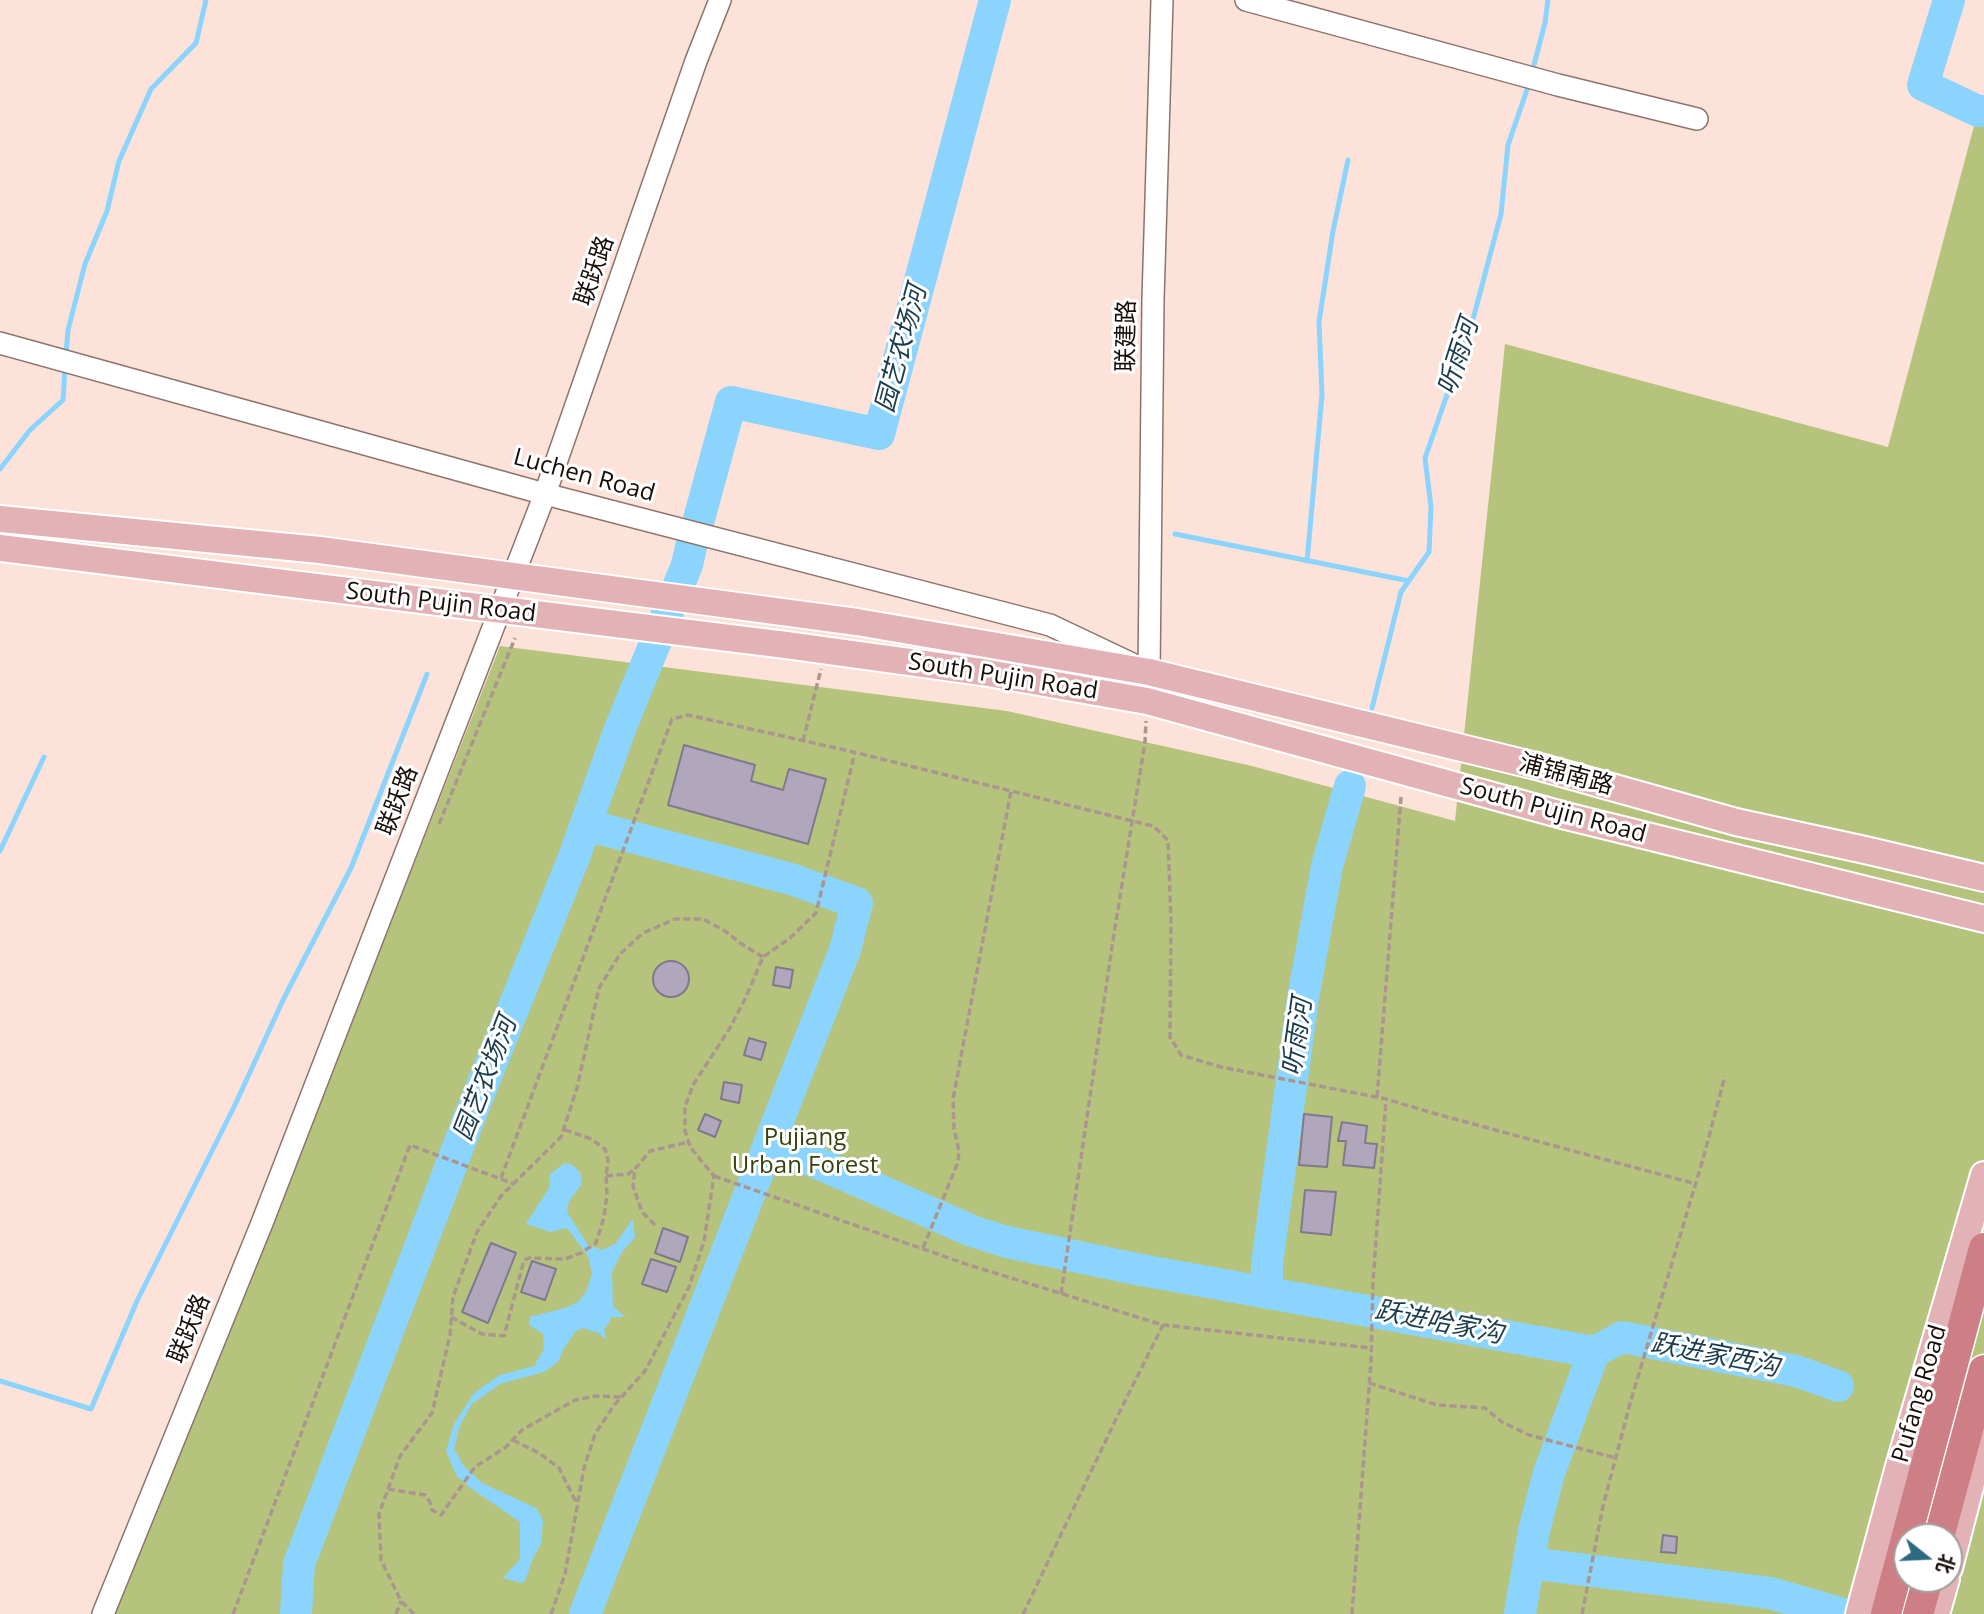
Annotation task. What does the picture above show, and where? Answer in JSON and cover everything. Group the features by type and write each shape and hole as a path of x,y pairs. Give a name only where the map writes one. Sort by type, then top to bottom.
{"highway":[{"path":"1869,1608 1984,1248"},
{"path":"1943,1523 1984,1370"},
{"path":"1918,1614 1923,1593"}],"main road":[{"name":"South Pujin Road","path":"0,519 320,550 857,622 1149,672"},
{"name":"South Pujin Road","path":"0,548 826,650 982,672 1147,701 1566,816 1984,919"},
{"name":"浦锦南路","path":"1149,672 1540,767 1736,822 1984,878"},
{"path":"1956,872 1984,869"},
{"name":"Pufang Road","path":"1869,1608 1900,1463 1984,1175"},
{"path":"1961,1523 1984,1433"},
{"path":"1936,1614 1942,1593"}],"street":[{"name":"联跃路","path":"103,1614 262,1223 545,494 696,61 720,0"},
{"name":"联建路","path":"1149,672 1153,300 1162,0"},
{"path":"1246,0 1300,7 1500,69 1697,118"},
{"name":"Luchen Road","path":"0,343 545,494 1050,625 1149,672"}],"path":[{"path":"803,741 826,650"},
{"path":"1060,1294 1145,742 1147,701"},
{"path":"501,1178 672,719 688,715 855,752 1153,827 1168,840 1171,921 1170,1037 1181,1055 1221,1067 1387,1099 1696,1184"},
{"path":"855,752 816,913 790,938 763,957 730,1028 693,1085 685,1107 685,1130 690,1147 714,1176 923,1249 1163,1325 1371,1348"},
{"path":"923,1249 958,1162 953,1099 1011,791"},
{"path":"1377,1097 1401,797"},
{"path":"414,1614 401,1601 381,1560 379,1514 400,1456 432,1413 450,1335 453,1297 477,1233 501,1196 561,1137 577,1087 599,988 620,954 643,933 675,919 703,919 763,957"},
{"path":"1582,1612 1616,1458 1725,1076"},
{"path":"1352,1614 1387,1099"},
{"path":"452,1317 482,1334 504,1336 524,1260 565,1259 596,1243 604,1217 607,1194 608,1160 605,1149 591,1139 564,1129"},
{"path":"606,1176 628,1174 650,1151 689,1142"},
{"path":"233,1614 410,1145 514,1184"},
{"path":"635,1169 633,1186 642,1212 655,1225"},
{"path":"551,1614 565,1574 576,1503 595,1434 645,1371 689,1287 704,1241 714,1176"},
{"path":"1023,1614 1163,1325"},
{"path":"1369,1383 1437,1405 1485,1408 1502,1422 1529,1435 1616,1458"},
{"path":"388,1489 425,1495 432,1510 441,1515 475,1467 492,1458 522,1430 575,1400 596,1396 621,1398"},
{"path":"513,1440 539,1453 559,1468 576,1503"},
{"path":"396,1614 401,1601"}],"green space":[{"name":"Pujiang Urban Forest","path":"1978,111 1984,111 1984,1614 114,1614 243,1298 500,646 1007,711 1252,766 1455,821 1505,344 1888,447"}],"water":[{"path":"565,1163 571,1164 580,1172 582,1184 569,1201 567,1212 588,1245 602,1250 615,1244 633,1219 635,1237 622,1252 612,1272 613,1306 625,1317 612,1317 604,1330 607,1340 598,1333 582,1328 575,1332 558,1362 544,1372 500,1384 472,1404 460,1425 454,1449 463,1465 482,1483 536,1508 543,1520 541,1544 525,1581 521,1583 503,1578 520,1559 520,1522 456,1475 446,1451 454,1424 474,1393 500,1375 534,1366 544,1349 543,1334 529,1325 530,1317 568,1307 579,1301 587,1290 592,1273 588,1256 567,1228 550,1232 526,1224 549,1188 550,1174"}],"building":[{"path":"684,745 755,765 751,781 783,790 789,769 826,779 808,844 668,805"},
{"path":"671,961 684,966 689,979 684,992 671,997 658,992 653,979 658,966"},
{"path":"776,967 793,970 790,988 773,985"},
{"path":"749,1038 766,1043 761,1060 744,1055"},
{"path":"724,1082 742,1085 739,1103 721,1099"},
{"path":"705,1114 721,1121 715,1137 698,1130"},
{"path":"1304,1114 1332,1117 1327,1167 1299,1165"},
{"path":"1342,1122 1367,1126 1365,1143 1377,1144 1374,1168 1343,1165 1346,1141 1338,1141"},
{"path":"1305,1190 1336,1192 1331,1235 1301,1232"},
{"path":"663,1228 688,1237 680,1262 655,1253"},
{"path":"491,1243 516,1253 488,1323 462,1312"},
{"path":"651,1259 676,1267 667,1292 642,1284"},
{"path":"532,1261 556,1269 545,1300 521,1292"},
{"path":"1663,1535 1677,1537 1676,1553 1661,1552"}],"waterway":[{"path":"66,354 68,330 85,264 107,211 119,161 151,89 196,43 206,0"},
{"name":"园艺农场河","path":"699,519 731,402 879,434 995,0"},
{"name":"听雨河","path":"1532,72 1548,0"},
{"path":"1949,0 1923,85 1978,111 1984,111"},
{"name":"听雨河","path":"1372,708 1401,592 1429,552 1431,507 1425,458 1472,323 1501,214 1508,145 1530,81"},
{"path":"1307,561 1322,395 1319,322 1333,231 1348,160"},
{"path":"0,469 30,430 63,400 65,368"},
{"path":"1175,534 1409,581"},
{"name":"园艺农场河","path":"296,1614 299,1564 470,1116 573,860 620,729 687,565 691,547"},
{"path":"0,1381 91,1409 137,1301 234,1107 284,998 351,868 427,674"},
{"path":"0,851 44,757"},
{"name":"听雨河","path":"1267,1292 1267,1264 1303,998 1327,866 1350,786"},
{"path":"585,1614 845,950 857,903 791,879 586,825"},
{"name":"跃进哈家沟","path":"770,1142 972,1231 1007,1242 1136,1269 1594,1352 1549,1473 1534,1531 1520,1614"},
{"name":"跃进家西沟","path":"1594,1352 1622,1337 1796,1371 1838,1386"},
{"name":"跃进哈家沟","path":"1529,1563 1770,1593 1843,1614"}]}
